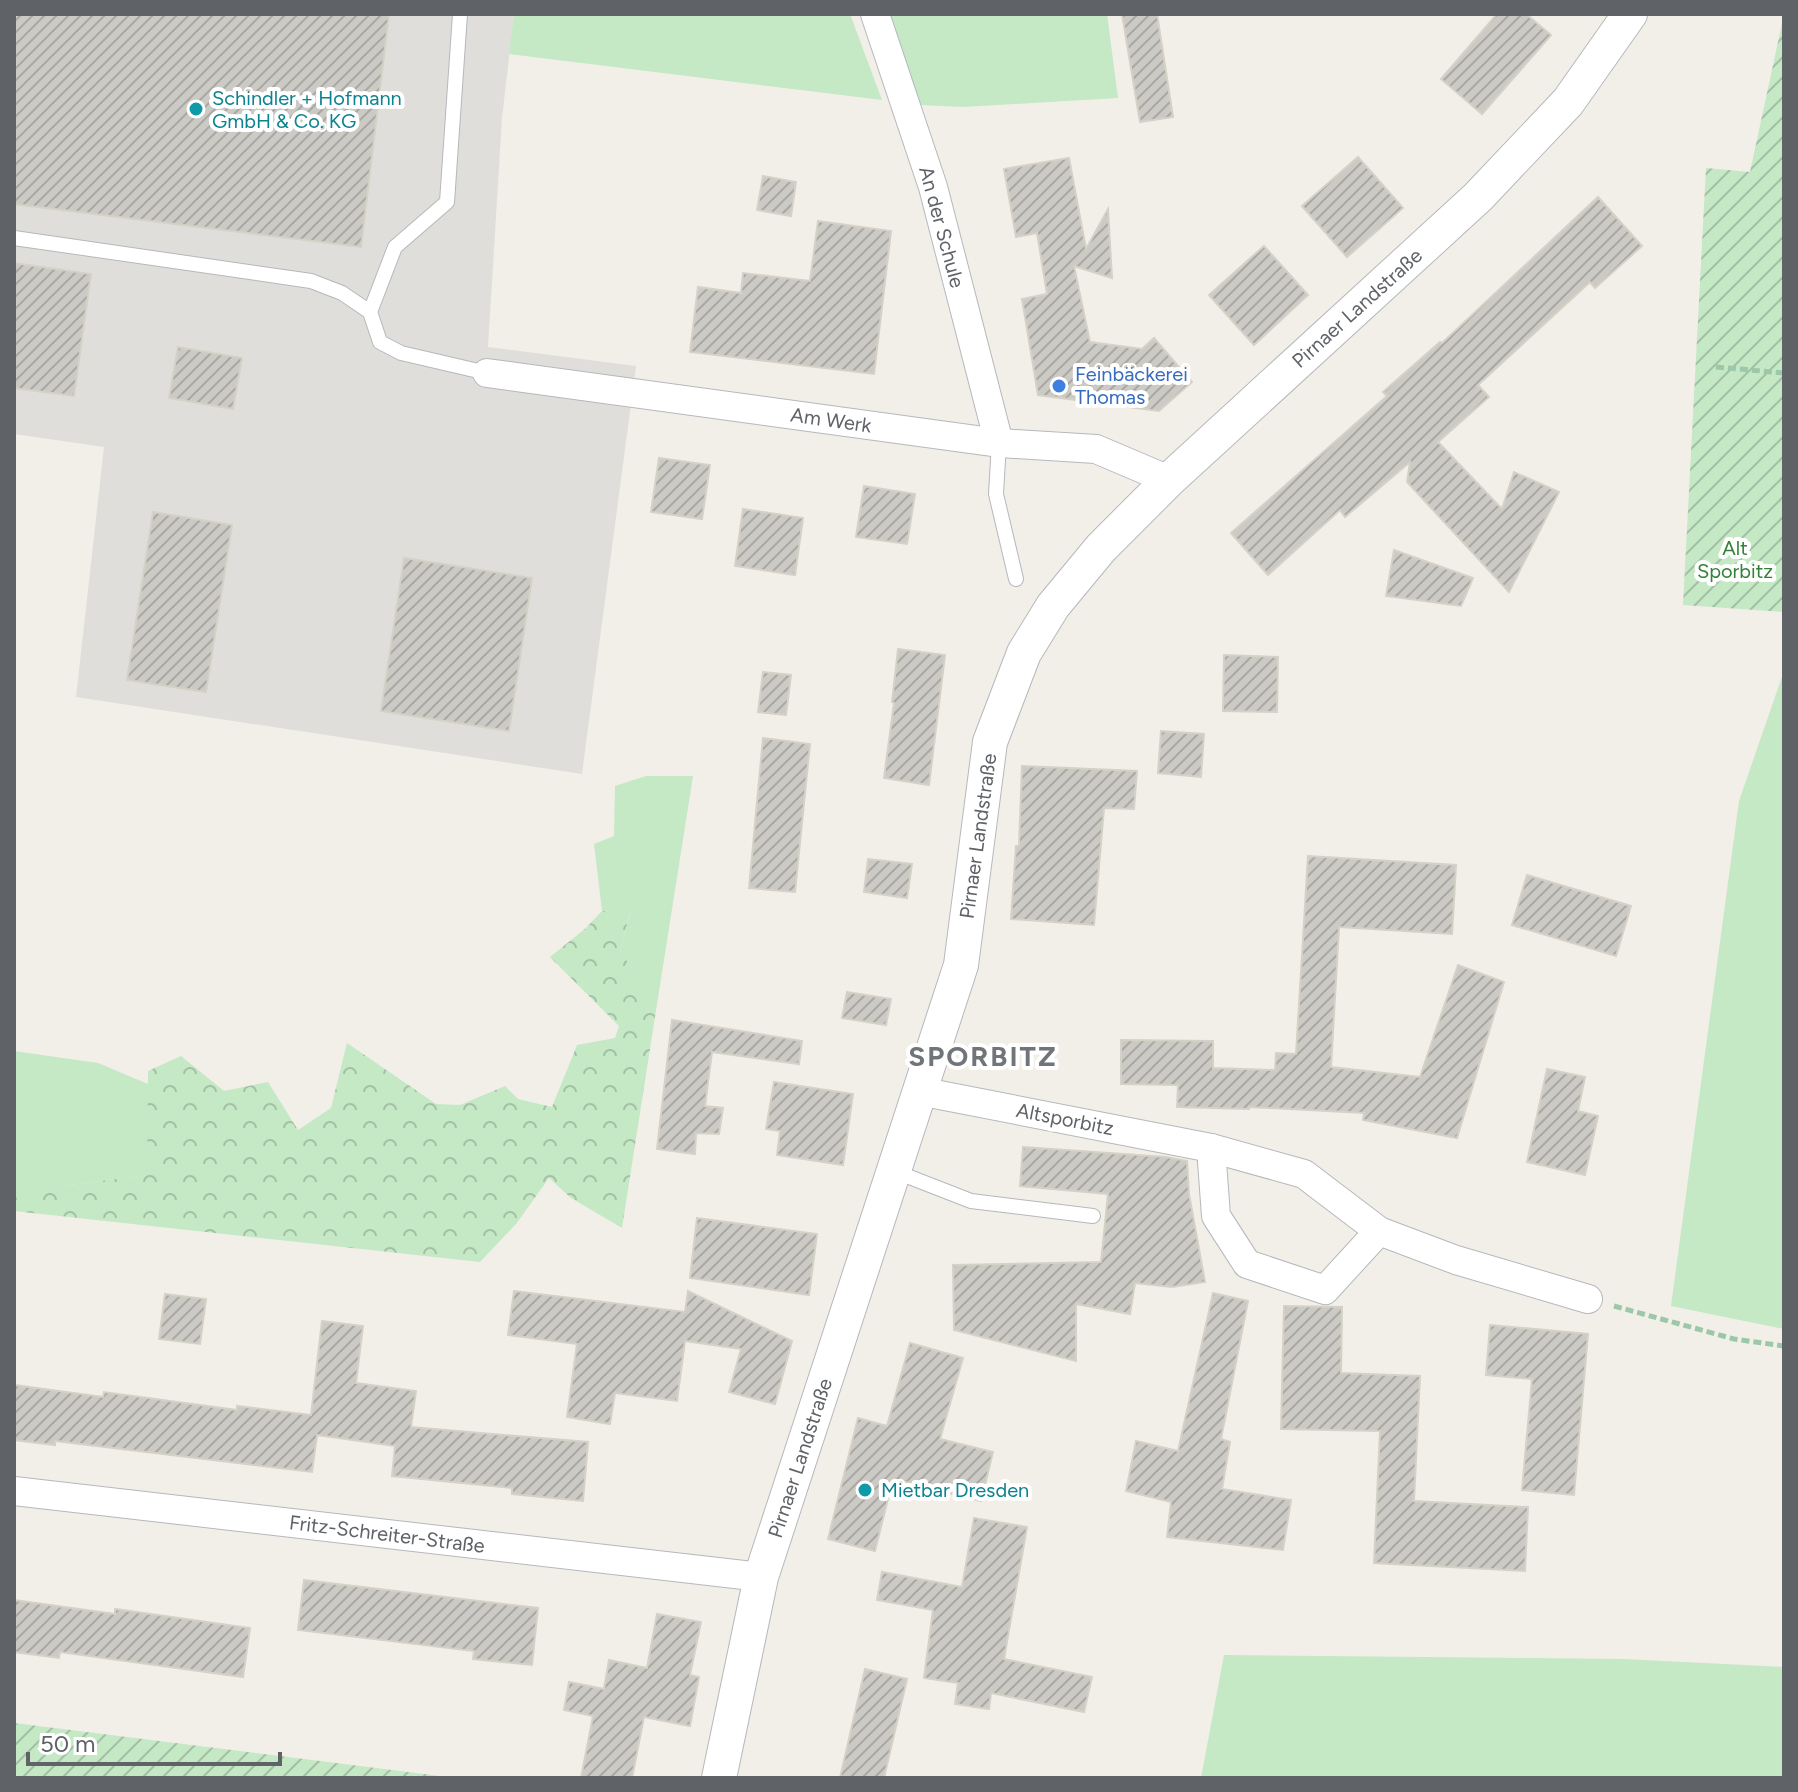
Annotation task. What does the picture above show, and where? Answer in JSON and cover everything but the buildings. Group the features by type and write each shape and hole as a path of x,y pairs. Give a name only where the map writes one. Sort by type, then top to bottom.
{"street":[{"name":"An der Schule","path":"875,14 933,187 999,443"},
{"name":"Pirnaer Landstraße","path":"719,1778 761,1577 961,965 990,742 1024,653 1053,606 1101,548 1169,480 1478,197 1568,102 1627,15"},
{"name":"Am Werk","path":"487,373 999,443 1096,449 1169,480"},
{"name":"Altsporbitz","path":"919,1091 1211,1148 1304,1174 1379,1231 1456,1260 1588,1299"},
{"path":"1211,1148 1216,1216 1247,1264 1325,1290 1379,1231"},
{"name":"Fritz-Schreiter-Straße","path":"14,1491 761,1577"}],"lane":[{"path":"370,312 395,247 447,202 460,14"},
{"path":"14,238 311,281 342,293 370,312 380,342 401,353 487,373"},
{"path":"999,443 996,494 1016,579"},
{"path":"894,1171 971,1201 1093,1216"}],"path":[{"path":"1716,367 1784,373"},
{"path":"1588,1299 1734,1339 1784,1346"}],"shaded area":[{"path":"14,14 514,14 502,118 488,347 636,366 582,774 76,697 104,447 14,434"}],"green space":[{"path":"514,14 850,14 882,100 509,54"},
{"path":"887,14 1107,14 1118,98 963,107 921,105"},
{"name":"Alt Sporbitz","path":"1784,14 1784,612 1683,605 1706,168 1750,172"},
{"path":"1784,671 1784,1329 1671,1306 1739,801"},
{"path":"646,776 693,776 657,1004 620,951 630,914 602,911 594,844 614,836 615,786"},
{"path":"602,911 630,913 620,951 657,1004 622,1228 571,1198 549,1178 516,1224 480,1262 14,1211 14,1186 61,1186 147,1175 148,1071 181,1056 224,1091 268,1082 298,1130 331,1108 347,1043 436,1104 460,1105 505,1086 518,1099 552,1107 577,1045 615,1038 619,1026 550,957"},
{"path":"14,1051 98,1063 148,1084 148,1175 61,1186 14,1186"},
{"path":"1224,1655 1623,1659 1784,1667 1784,1778 1201,1778"},
{"path":"14,1723 456,1778 14,1778"}],"place":[{"name":"Schindler + Hofmann GmbH & Co. KG","path":"196,109"},
{"name":"Feinbäckerei Thomas","path":"1059,386"},
{"name":"Mietbar Dresden","path":"865,1490"}],"district":[{"name":"SPORBITZ","path":"983,1056"}]}
